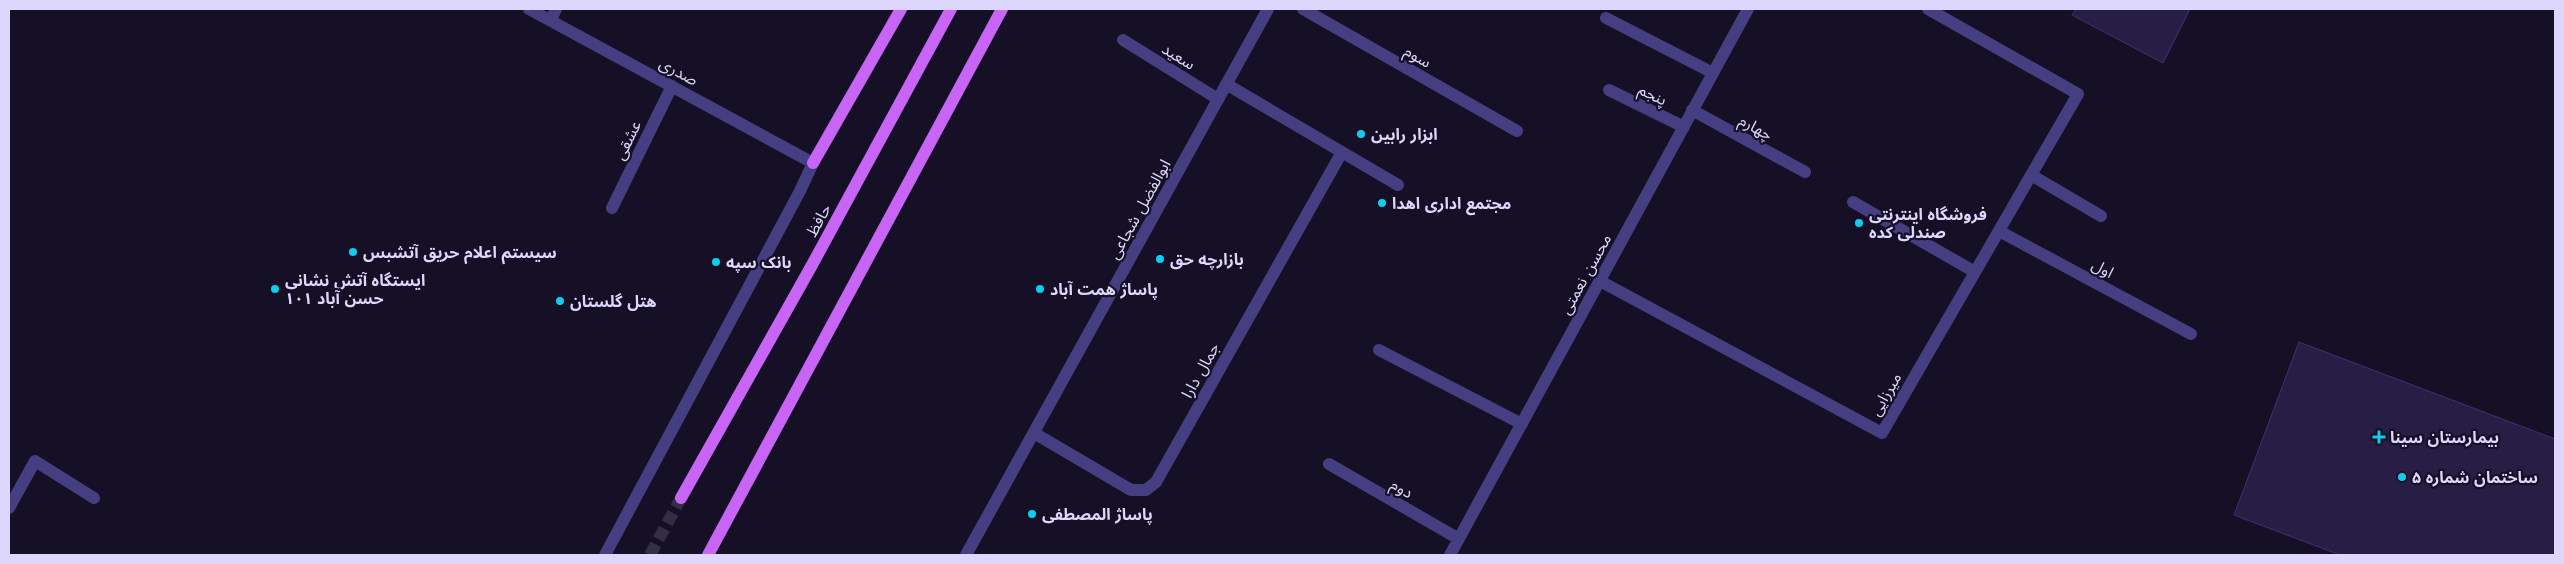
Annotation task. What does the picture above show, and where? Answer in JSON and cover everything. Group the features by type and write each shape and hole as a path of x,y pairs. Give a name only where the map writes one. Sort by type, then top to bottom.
{"main road":[{"path":"813,162 901,9"},
{"name":"حافظ","path":"681,498 817,256 952,9"},
{"path":"708,555 1002,9"}],"street":[{"name":"صدری","path":"529,9 553,15 672,86 813,162"},
{"name":"ابوالفضل شجاعی","path":"966,555 1268,9"},
{"name":"سوم","path":"1303,9 1517,131"},
{"name":"محسن نعمتی","path":"1450,555 1748,9"},
{"name":"میرزایی","path":"1600,281 1882,433 2078,94 1929,9"},
{"path":"1606,18 1713,73"},
{"name":"سعید","path":"1123,40 1218,99"},
{"path":"1226,84 1398,185"},
{"name":"عشقی","path":"612,208 672,86"},
{"name":"پنجم","path":"1609,90 1684,126"},
{"name":"چهارم","path":"1692,110 1805,172"},
{"name":"جمال دارا","path":"1034,433 1131,490 1146,490 1156,482 1342,152"},
{"path":"605,555 800,191 813,162"},
{"path":"2031,175 2101,216"},
{"path":"1853,202 1975,272"},
{"name":"اول","path":"1999,231 2191,334"},
{"path":"1379,350 1522,424"},
{"path":"9,508 34,461 94,498"},
{"name":"دوم","path":"1329,464 1459,540"}],"building":[{"path":"2076,9 2190,9 2163,63 2072,15"},
{"name":"ساختمان شماره ۵","path":"2299,342 2555,439 2555,555 2340,555 2234,515"}],"tunnel":[{"path":"650,555 681,498"}],"place":[{"name":"ابزار رابین","path":"1361,134"},
{"name":"مجتمع اداری اهدا","path":"1382,203"},
{"name":"فروشگاه اینترنتی صندلی کده","path":"1859,223"},
{"name":"سیستم اعلام حریق آتشبس","path":"353,252"},
{"name":"بازارچه حق","path":"1160,259"},
{"name":"بانک سپه","path":"716,262"},
{"name":"ایستگاه آتش نشانی ۱۰۱ حسن آباد","path":"275,289"},
{"name":"پاساژ همت آباد","path":"1040,289"},
{"name":"هتل گلستان","path":"560,301"},
{"name":"بیمارستان سینا","path":"2379,437"},
{"name":"ساختمان شماره ۵","path":"2402,477"},
{"name":"پاساژ المصطفی","path":"1032,514"}]}
